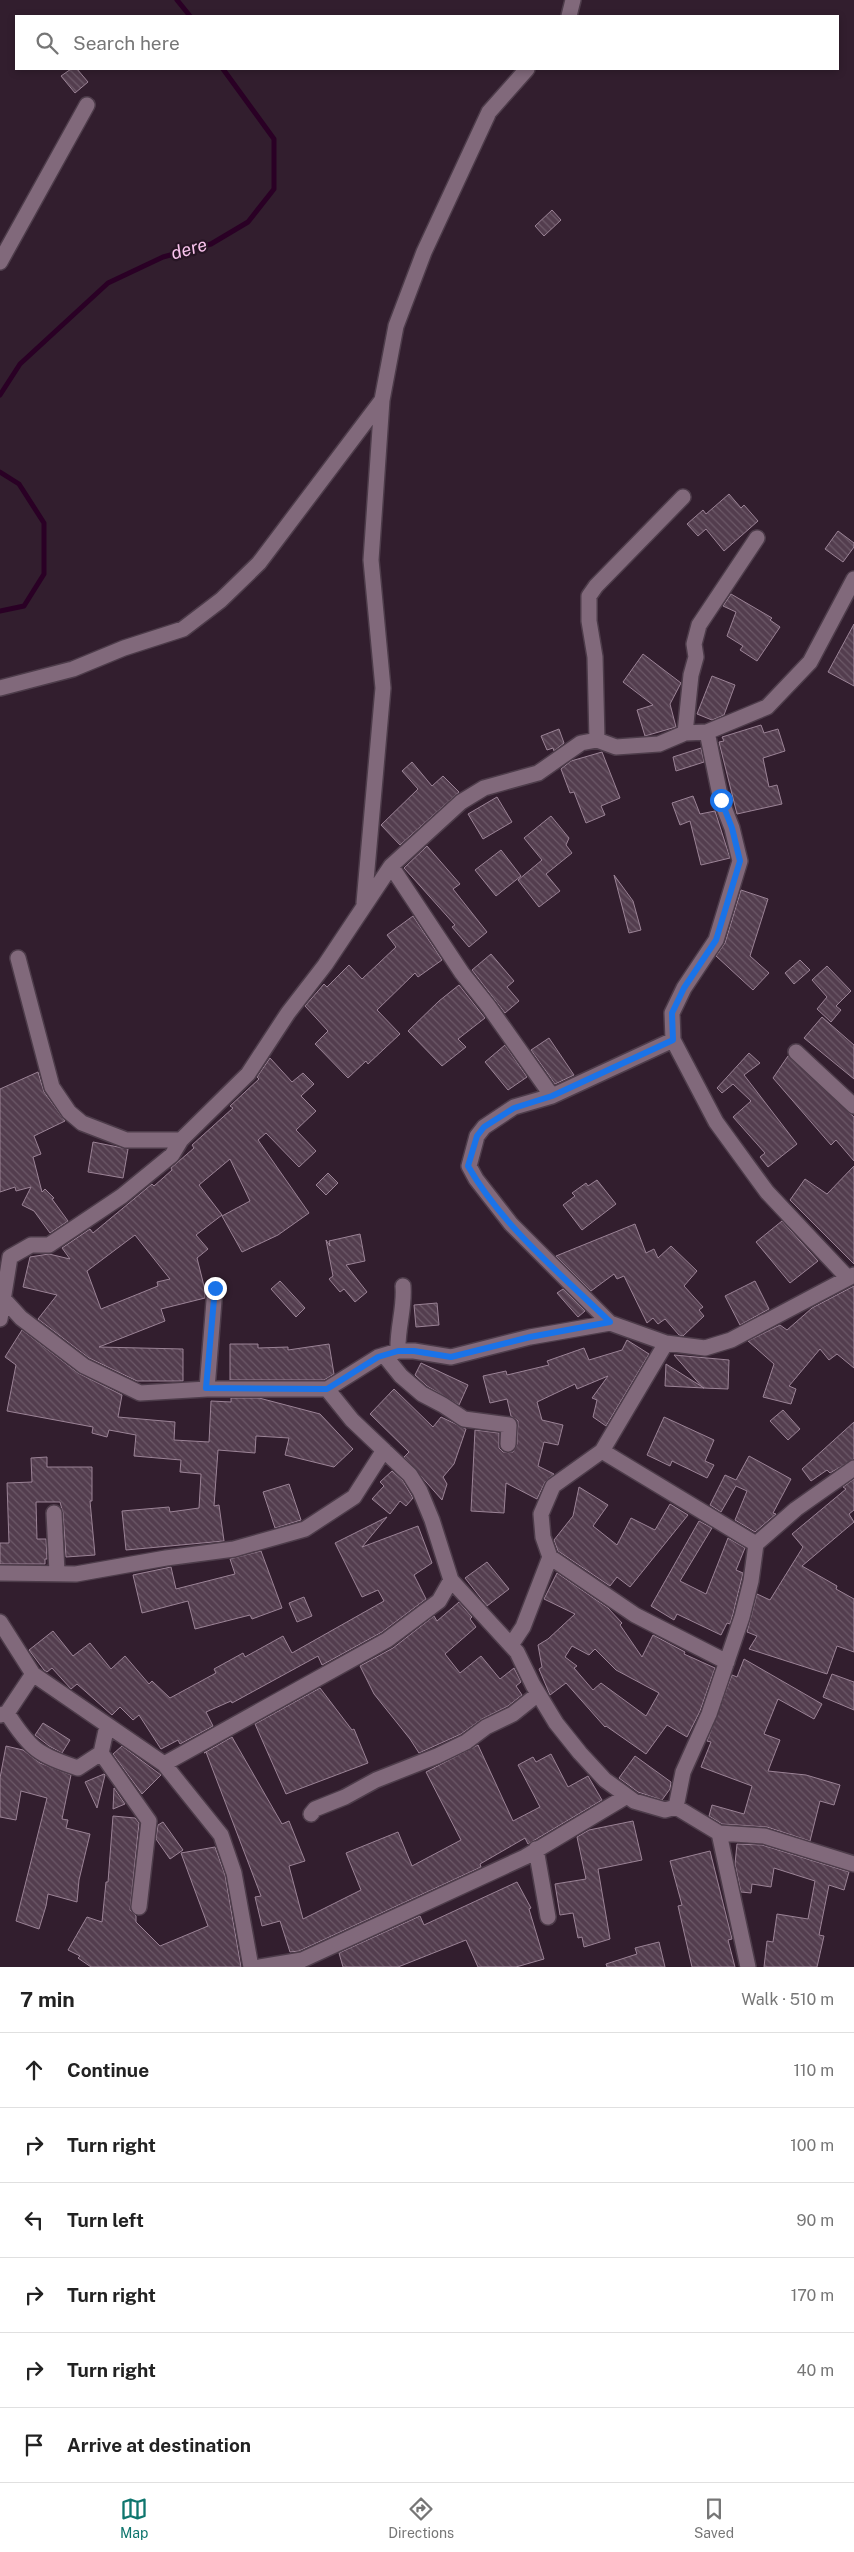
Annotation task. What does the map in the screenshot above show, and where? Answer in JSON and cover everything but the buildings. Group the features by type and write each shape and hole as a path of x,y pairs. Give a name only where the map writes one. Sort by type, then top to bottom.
{"street":[{"path":"569,15 573,0"},
{"path":"364,905 383,688 371,560 382,400 396,326 424,252 489,112 526,70"},
{"path":"0,262 87,105"},
{"path":"0,688 73,670 124,648 183,629 213,606 259,563 382,400"},
{"path":"597,740 595,657 589,596 596,586 683,497"},
{"path":"685,733 691,675 696,657 694,644 699,625 757,538"},
{"path":"0,1319 1,1296 10,1257 30,1245 49,1245 122,1196 172,1155 181,1140 248,1074 288,1013 325,965 391,866 462,802 484,788 538,773 582,743 597,740 616,747 659,744 685,733 707,732 767,706 810,662 854,579"},
{"path":"673,1040 552,1096 514,1108 484,1127 477,1136 468,1166 512,1224 610,1322 666,1343 705,1348 731,1340 850,1276 768,1192 716,1122 673,1040 672,1013 684,988 716,940 740,861 732,828 721,800 707,732"},
{"path":"391,866 462,972 490,1007 552,1096"},
{"path":"18,958 52,1087 69,1112 82,1123 126,1140 181,1140"},
{"path":"796,1052 854,1106"},
{"path":"403,1286 404,1301 391,1353 401,1376 422,1394 464,1419 509,1425 508,1444"},
{"path":"206,1388 215,1288"},
{"path":"1,1296 21,1318 84,1366 140,1393 206,1388 327,1389 391,1353 414,1351 451,1357 530,1337 610,1322"},
{"path":"511,1645 523,1627 550,1557 544,1537 541,1514 553,1486 602,1451 666,1343"},
{"path":"327,1389 352,1420 410,1475 420,1491 432,1520 450,1580 517,1652 538,1694 556,1723 605,1780 634,1801 665,1810 676,1807 719,1833 764,1836 854,1864"},
{"path":"0,1573 57,1572 76,1574 166,1558 234,1549 305,1530 354,1497 384,1450"},
{"path":"602,1451 756,1544"},
{"path":"676,1807 683,1772 709,1714 728,1662 751,1581 756,1544 796,1509 854,1468"},
{"path":"54,1513 57,1572"},
{"path":"550,1557 635,1615 728,1662"},
{"path":"164,1764 387,1640 439,1601 450,1580"},
{"path":"0,1622 33,1674 164,1764 220,1835 234,1873 251,1967"},
{"path":"33,1674 3,1714 23,1738 46,1758 78,1768 101,1753 107,1726"},
{"path":"311,1814 315,1809 345,1797 376,1780 437,1756 466,1742 486,1727 512,1714 538,1694"},
{"path":"101,1753 149,1822 138,1907"},
{"path":"260,1967 302,1960 525,1857 627,1796"},
{"path":"719,1833 748,1967"},
{"path":"536,1849 548,1917"}],"waterway":[{"name":"dere","path":"177,0 189,15"},
{"name":"dere","path":"0,395 20,364 108,283 163,257 211,244 248,222 274,189 274,139 224,70"},
{"name":"dere","path":"0,472 19,484 44,523 44,574 24,606 0,611"}],"route":[{"path":"215,1288 206,1388 327,1389 378,1357 398,1351 414,1351 451,1357 530,1337 610,1322 512,1224 468,1166 477,1136 484,1127 514,1108 552,1096 673,1040 672,1013 684,988 716,940 740,861 732,828 721,800"}]}
